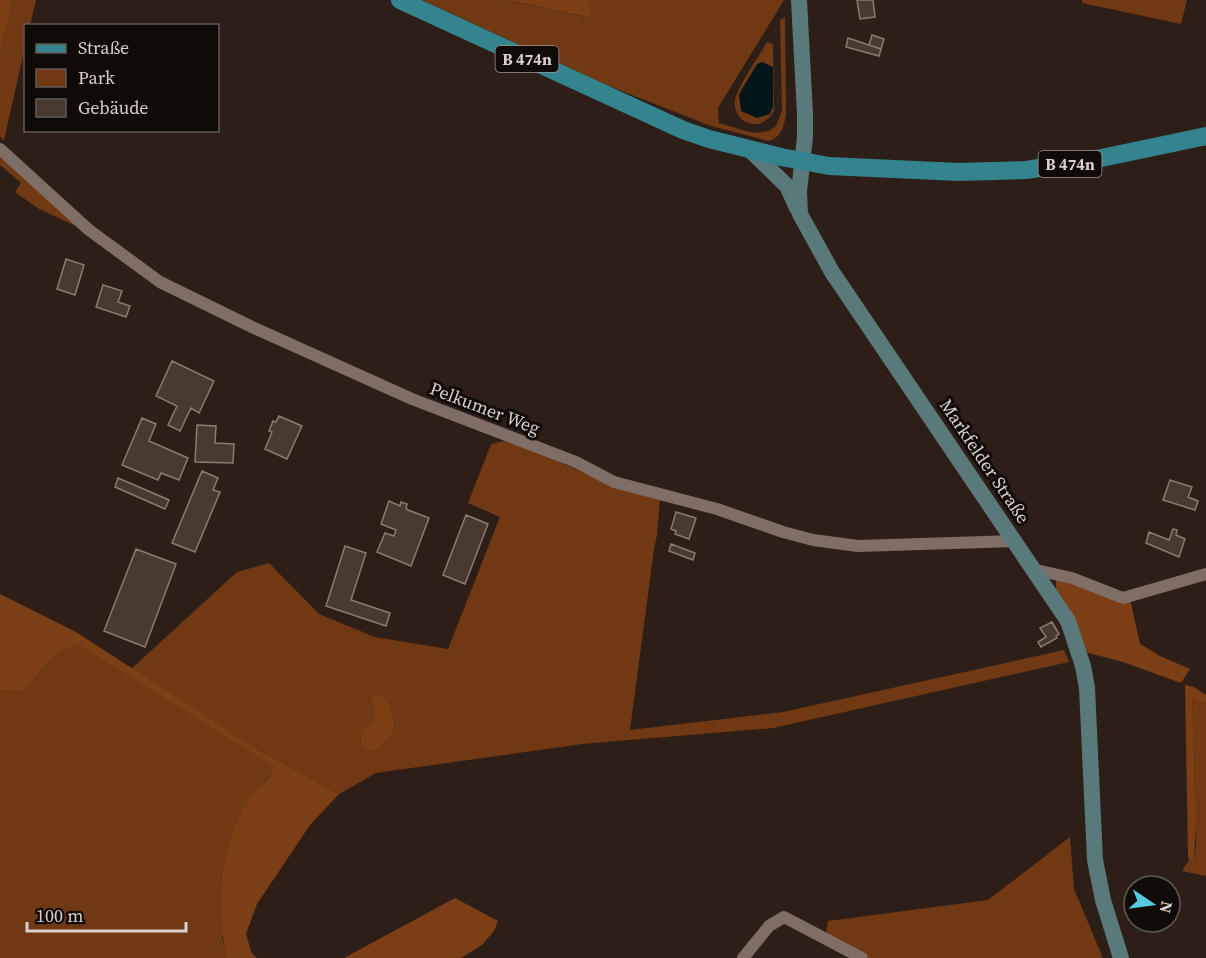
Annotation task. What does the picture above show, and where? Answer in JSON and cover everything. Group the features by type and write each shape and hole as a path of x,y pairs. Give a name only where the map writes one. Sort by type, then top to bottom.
{"main road":[{"name":"B 474n","path":"400,0 673,126 709,140 802,162 829,166 932,171 1026,170 1092,160 1206,136"}],"street":[{"name":"Markfelder Straße","path":"799,0 805,114 799,192 800,214 832,272 1036,570 1068,621 1083,666 1087,688 1095,860 1103,900 1121,958"},
{"name":"Pelkumer Weg","path":"0,149 89,230 160,282 252,327 412,399 576,462 614,482 717,509 813,540 858,546 1016,541"},
{"path":"749,149 787,186 800,214"},
{"path":"1036,570 1072,578 1123,598 1206,574"},
{"path":"743,958 769,926 784,917 862,958"}],"green space":[{"path":"13,0 36,0 30,24 24,24 24,51 4,140 0,137 0,52"},
{"path":"422,0 505,0 591,18 588,0 784,0 718,108 719,123 753,133 769,131 776,126 782,111 780,20 785,17 786,114 783,127 777,137 769,141 711,126 604,84"},
{"path":"1082,0 1187,0 1181,24 1082,3"},
{"path":"767,42 773,44 774,111 762,123 748,123 738,115 735,100 744,79"},
{"path":"0,152 78,227 39,209 15,192 21,183 0,165"},
{"path":"509,440 589,475 660,500 630,730 783,712 1064,650 1069,662 773,728 582,744 376,773 339,794 254,747 131,669 237,572 269,563 319,614 375,637 448,649 500,517 468,503 491,444"},
{"path":"78,643 276,767 250,796 222,938 227,958 0,958 0,690 23,692 57,653"},
{"path":"1192,697 1206,703 1206,876 1182,871 1189,860 1194,860 1196,846"},
{"path":"1070,837 1074,889 1103,958 868,958 826,933 828,921 988,900"}],"shaded area":[{"path":"0,0 13,0 0,52"},
{"path":"505,0 588,0 592,18"},
{"path":"762,62 773,67 773,107 770,114 757,118 741,111 739,94 757,64"},
{"path":"1056,579 1130,599 1140,644 1190,669 1181,683 1123,662 1085,652 1056,590"},
{"path":"0,594 76,632 254,747 339,794 310,825 257,904 246,934 252,954 257,958 227,958 223,939 221,897 226,855 239,816 250,796 265,782 275,767 78,644 57,653 23,692 0,690"},
{"path":"1185,685 1194,687 1206,695 1206,703 1192,698 1196,823 1194,860 1189,860 1188,855"},
{"path":"380,694 391,710 393,726 387,740 372,751 362,747 362,731 373,723 376,711 370,699"},
{"path":"455,898 498,921 494,931 482,945 461,958 344,958"}],"building":[{"path":"857,0 873,0 875,17 860,19"},
{"path":"872,35 884,39 881,49 869,45"},
{"path":"848,38 881,49 879,56 846,47"},
{"path":"66,259 84,265 75,295 57,289"},
{"path":"103,285 122,291 118,302 130,306 126,317 96,307"},
{"path":"172,361 214,381 199,413 191,408 180,431 168,425 177,406 156,396"},
{"path":"279,416 302,426 287,459 265,449 272,432 269,431 273,421 276,422"},
{"path":"142,418 156,424 149,441 188,458 179,480 161,473 158,480 122,465"},
{"path":"197,425 216,426 215,443 234,444 233,463 195,462"},
{"path":"202,471 218,478 213,490 220,492 195,552 172,543"},
{"path":"118,478 169,500 165,509 115,487"},
{"path":"1170,480 1192,487 1188,497 1198,501 1195,510 1163,500"},
{"path":"389,501 400,506 401,502 407,504 408,510 429,518 411,566 377,552 385,533 394,536 396,530 381,524"},
{"path":"676,512 696,518 689,539 675,534 676,531 671,529"},
{"path":"466,515 488,524 465,584 443,575"},
{"path":"1173,529 1177,530 1176,535 1185,539 1179,557 1146,543 1149,532 1169,540"},
{"path":"671,544 695,553 693,560 669,551"},
{"path":"345,546 366,553 351,600 390,613 386,626 326,606"},
{"path":"136,549 176,564 145,647 104,631"},
{"path":"1052,622 1059,634 1057,638 1041,647 1038,642 1046,637 1040,628"}]}
